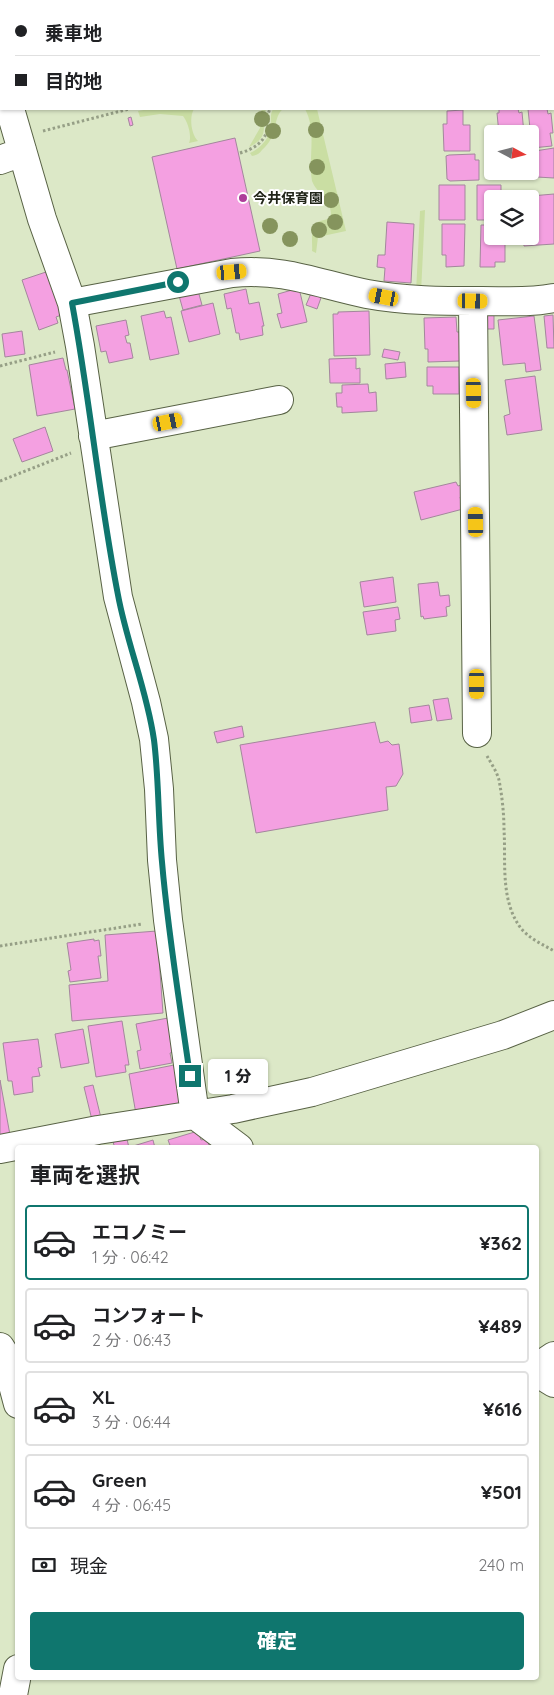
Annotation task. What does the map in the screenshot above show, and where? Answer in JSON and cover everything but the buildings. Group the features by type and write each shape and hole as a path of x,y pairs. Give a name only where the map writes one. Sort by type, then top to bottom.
{"street":[{"path":"10,110 13,149 42,219 72,303 118,597 154,739 168,920 195,1115 235,1145"},
{"path":"72,303 232,272 255,271 295,276 384,297 444,302 541,300 554,298"},
{"path":"473,301 477,733"},
{"path":"94,440 279,400"},
{"path":"21,1145 98,1130 233,1109 312,1092 503,1035 554,1016"},
{"path":"0,1149 15,1146"},
{"path":"0,1347 5,1355 15,1393"},
{"path":"539,1366 554,1356"},
{"path":"539,1374 554,1383"},
{"path":"13,1695 16,1680"}],"path":[{"path":"13,149 126,110"},
{"path":"240,153 252,149 264,137 270,110"},
{"path":"0,366 80,346"},
{"path":"0,481 94,440"},
{"path":"477,733 479,743 498,778 504,814 506,888 511,909 520,927 529,937 554,951"},
{"path":"0,946 168,920"}],"green space":[{"path":"193,110 192,125 198,141 189,143 189,129 183,116 160,114 140,117 138,111"},
{"path":"262,110 266,110 263,135 256,143 249,147 260,128"},
{"path":"273,110 282,110 277,117 271,139 257,155 252,156 250,153 261,146 269,134"},
{"path":"306,110 317,110 346,231 318,237 316,253 312,251 313,228 318,222 330,218 331,213 328,203 312,181 311,126"},
{"path":"425,210 421,293 416,293 420,211"}],"place":[{"name":"今井保育園","path":"243,198"}],"route":[{"path":"178,282 72,303 118,597 154,739 168,920 190,1076"}]}
